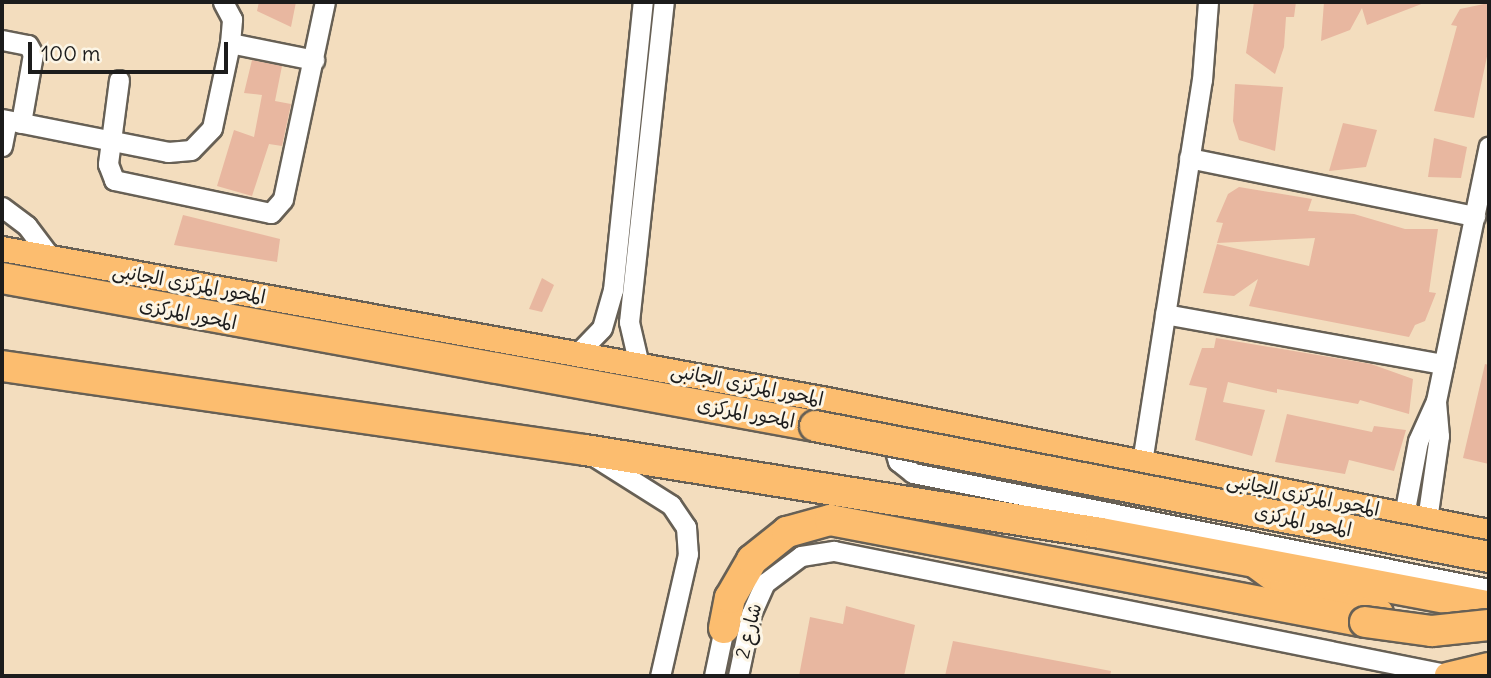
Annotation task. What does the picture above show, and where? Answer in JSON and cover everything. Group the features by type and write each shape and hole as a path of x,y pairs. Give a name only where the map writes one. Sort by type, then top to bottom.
{"highway":[{"name":"المحور المركزى","path":"2,278 815,426 1489,557"},
{"path":"2,366 585,450 1246,560 1489,606"},
{"path":"724,628 736,584 763,549 801,526 838,520 1365,622 1432,631 1489,625"}],"main road":[{"name":"المحور المركزى الجانبى","path":"2,249 916,417 1489,532"},
{"path":"1246,560 1263,575 1293,590 1489,638"},
{"path":"1451,675 1489,665"}],"street":[{"path":"118,80 108,169 118,182 271,213 283,199 325,2"},
{"path":"639,365 622,291 643,2"},
{"path":"576,355 602,327 622,291 664,2"},
{"path":"1142,462 1189,158 1208,2"},
{"path":"10,121 111,143 176,153 204,142 212,128 230,43 226,3"},
{"path":"2,40 27,46 33,54 2,146"},
{"path":"230,43 314,60"},
{"path":"1415,517 1439,436 1436,401 1489,146"},
{"path":"1189,158 1475,216"},
{"path":"2,207 20,219 52,258"},
{"path":"1165,314 1444,364"},
{"path":"916,417 898,432 894,448 898,461 913,472 1489,589"},
{"path":"585,450 671,505 686,527 688,554 660,676"},
{"name":"شارع 2","path":"738,676 751,614 765,583 801,556 834,551 1451,675"},
{"name":"شارع 2","path":"714,676 724,628"}],"building":[{"path":"259,2 296,2 291,27 257,11"},
{"path":"1254,2 1296,2 1294,17 1286,17 1284,47 1275,74 1246,53"},
{"path":"1324,2 1424,3 1367,25 1362,8 1350,30 1321,41"},
{"path":"1489,3 1489,47 1474,118 1434,111 1457,26 1451,25 1460,9"},
{"path":"252,60 282,66 275,101 291,104 282,146 269,144 252,196 217,186 234,130 254,137 262,95 244,93"},
{"path":"1235,84 1283,87 1275,151 1239,140 1233,121"},
{"path":"1343,123 1377,130 1366,167 1329,171"},
{"path":"1434,138 1467,147 1461,178 1428,177"},
{"path":"1239,187 1312,199 1308,211 1354,214 1405,229 1438,229 1429,292 1436,293 1425,321 1415,325 1409,337 1249,306 1258,279 1234,296 1203,293 1217,244 1309,266 1315,238 1217,243 1223,223 1216,222 1228,194"},
{"path":"183,215 280,239 277,262 174,245"},
{"path":"542,278 554,285 542,312 529,309"},
{"path":"1216,338 1371,364 1413,379 1409,414 1360,400 1358,404 1277,389 1277,393 1228,382 1223,402 1265,410 1252,456 1195,440 1207,388 1189,385 1202,348 1214,348"},
{"path":"1485,364 1489,365 1489,464 1463,458"},
{"path":"1287,414 1372,432 1374,426 1406,430 1394,471 1349,460 1345,474 1275,462"},
{"path":"846,606 915,625 904,676 799,676 810,617 843,624"},
{"path":"953,641 1111,671 1110,676 945,676"}]}
